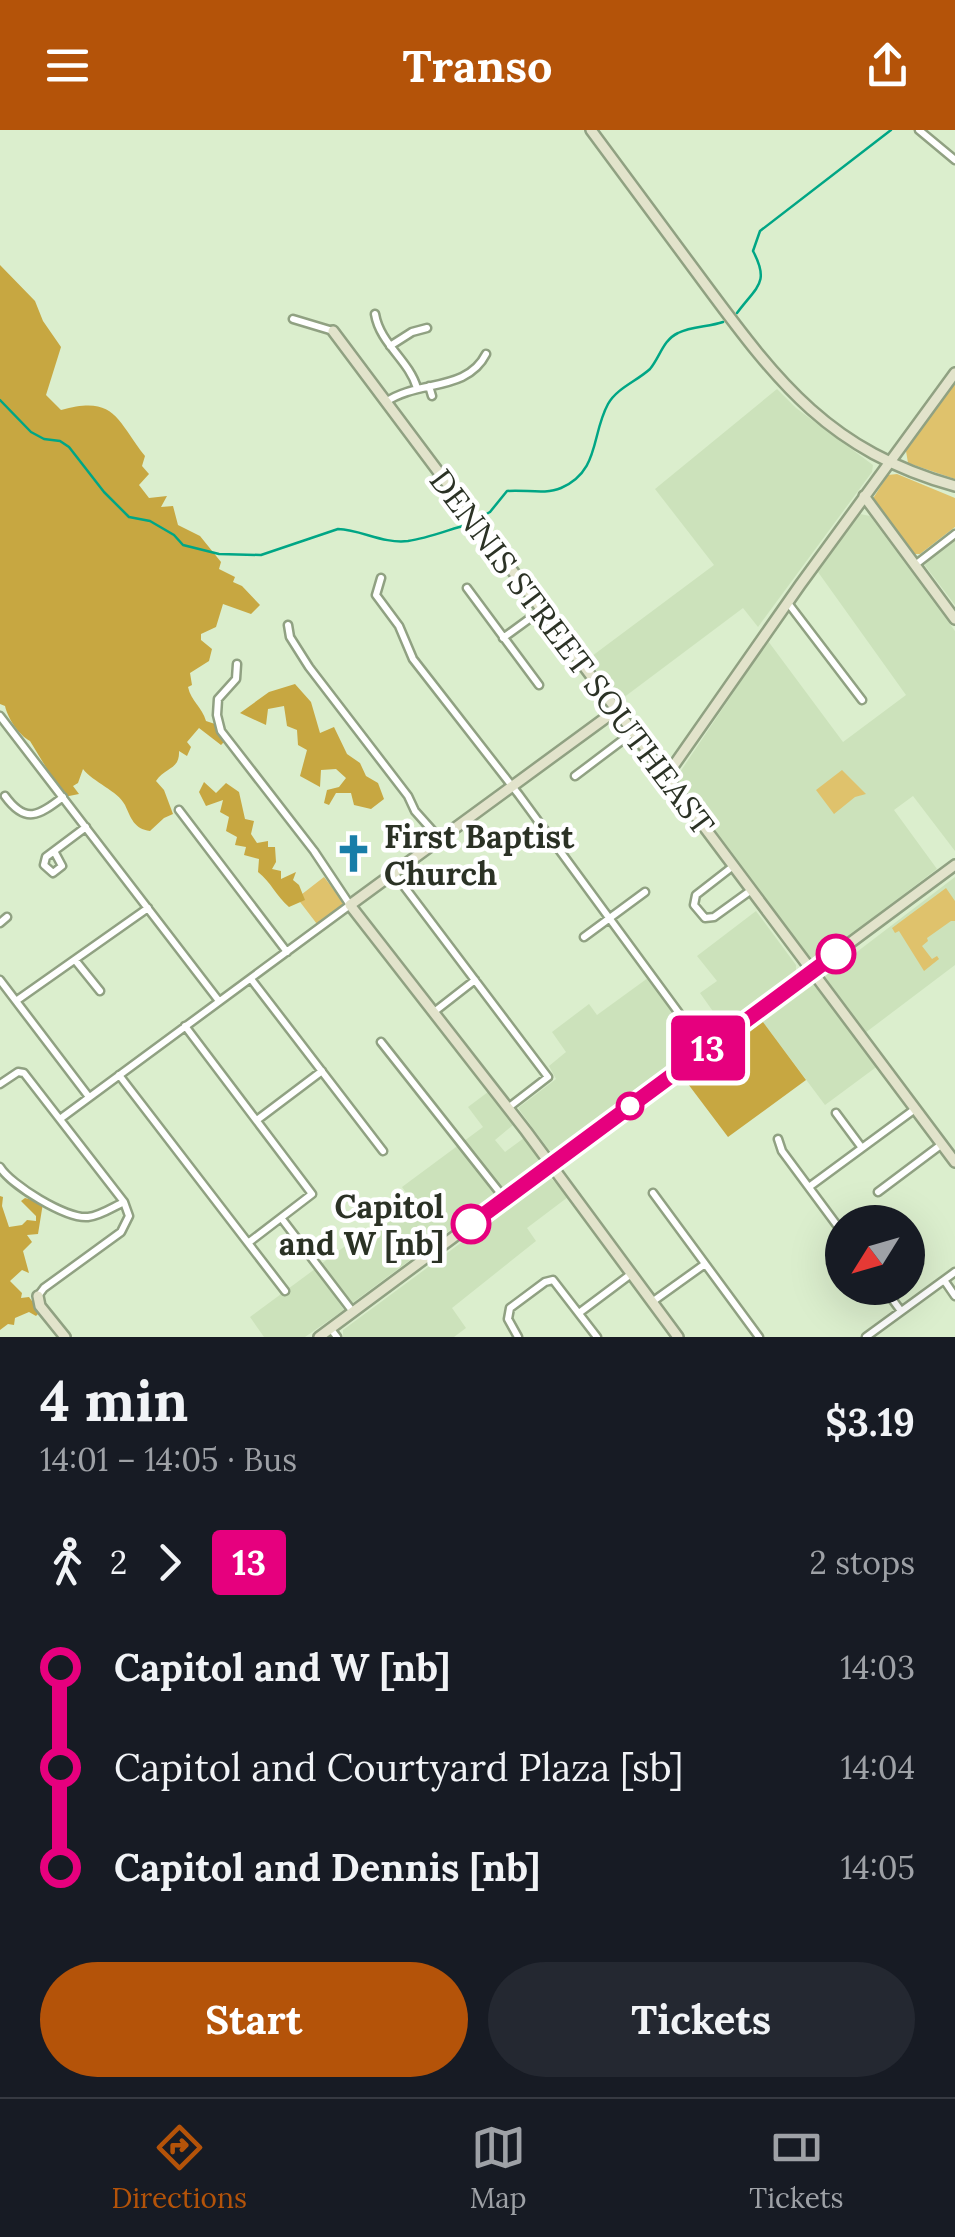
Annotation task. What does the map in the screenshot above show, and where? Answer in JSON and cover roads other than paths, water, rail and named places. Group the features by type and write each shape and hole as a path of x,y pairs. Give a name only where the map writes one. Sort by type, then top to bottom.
{"street":[{"path":"590,130 768,368 813,413 888,464 955,486"},
{"path":"920,130 955,160"},
{"path":"375,314 380,332 417,388"},
{"path":"293,319 317,320 333,331"},
{"path":"390,346 427,328"},
{"name":"DENNIS STREET SOUTHEAST","path":"333,331 955,1162"},
{"path":"386,402 417,388 467,376 486,354"},
{"path":"666,778 955,372"},
{"path":"429,386 432,396"},
{"path":"864,496 955,619"},
{"path":"915,565 955,534"},
{"path":"381,578 376,587 377,598 399,626 413,659 611,918 706,1050"},
{"path":"466,588 539,686"},
{"path":"788,603 862,700"},
{"path":"504,638 540,611"},
{"path":"288,625 290,637 308,667 440,839"},
{"path":"238,664 236,678 218,698 221,731 678,1337"},
{"path":"60,1119 616,711"},
{"path":"0,716 219,1002"},
{"path":"575,776 632,733"},
{"path":"5,796 15,808 30,815 41,813 63,798"},
{"path":"180,810 287,952"},
{"path":"54,852 86,826"},
{"path":"318,1337 334,1333 353,1312 955,865"},
{"path":"732,867 696,895 696,910 705,918 714,917 750,891"},
{"path":"394,873 548,1077 508,1108"},
{"path":"584,937 645,892"},
{"path":"16,1002 148,908"},
{"path":"76,960 100,992"},
{"path":"250,978 383,1151"},
{"path":"0,980 90,1097"},
{"path":"433,1012 476,980"},
{"path":"185,1026 312,1194 248,1243"},
{"path":"381,1042 505,1199"},
{"path":"0,1084 21,1070 124,1202 129,1216 120,1232 38,1296 40,1306 65,1337"},
{"path":"257,1120 322,1071"},
{"path":"119,1075 285,1291"},
{"path":"809,1188 914,1109"},
{"path":"836,1113 862,1148"},
{"path":"778,1139 782,1151 825,1209"},
{"path":"878,1192 942,1144"},
{"path":"0,1167 14,1184 82,1217 97,1215 124,1202"},
{"path":"653,1193 758,1337"},
{"path":"282,1219 353,1312"},
{"path":"652,1302 705,1264"},
{"path":"866,1337 955,1272"},
{"path":"579,1313 631,1274"},
{"path":"518,1337 508,1319 510,1308 553,1280 597,1337"},
{"path":"944,1280 955,1296"},
{"path":"897,1305 902,1311"}],"waterway":[{"path":"737,313 761,278 753,251 760,231 891,130"},
{"path":"481,517 507,491 548,491 574,481 589,462 612,398 650,369 673,336 723,322"},
{"path":"0,400 31,432 69,447 129,517 150,521 183,545 219,554 261,555 338,529 408,541 470,524"}],"place":[{"name":"First Baptist Church","path":"354,854"},
{"name":"Capitol and W [nb]","path":"471,1224"}]}
